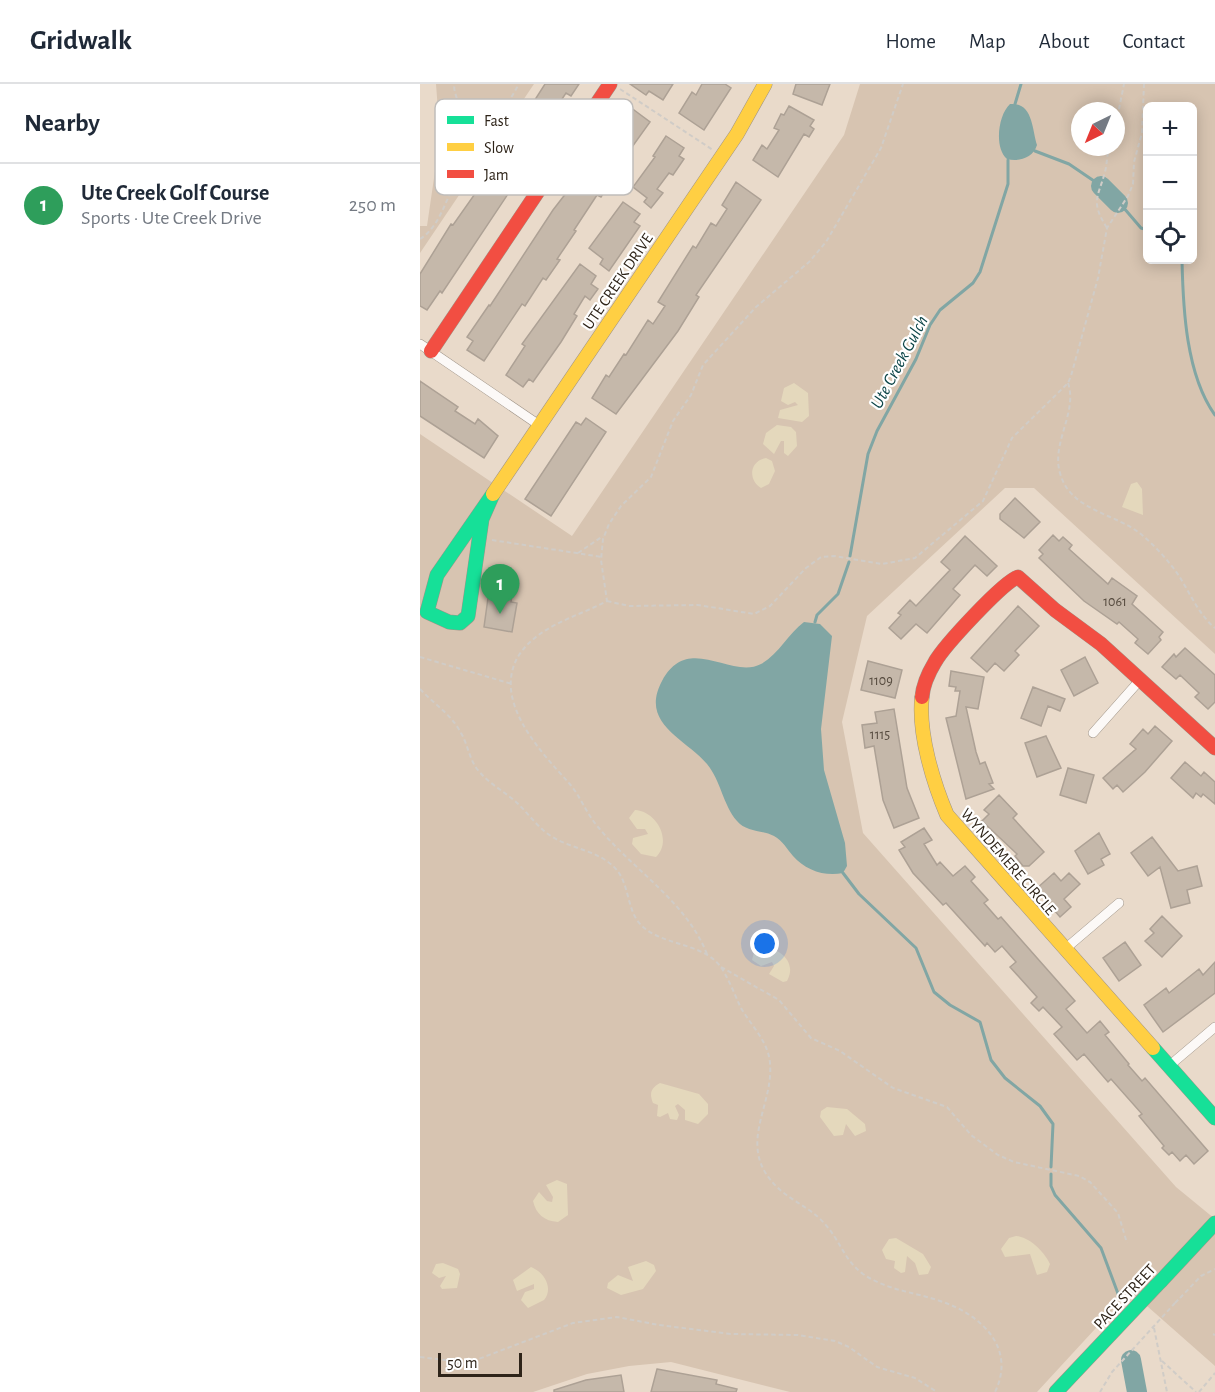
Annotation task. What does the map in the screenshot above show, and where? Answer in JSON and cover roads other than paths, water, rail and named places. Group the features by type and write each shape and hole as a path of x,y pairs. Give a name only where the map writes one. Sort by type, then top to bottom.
{"street":[{"name":"UTE CREEK DRIVE","path":"493,494 482,519 481,538 466,619 460,623 449,622 427,612 437,575 737,134 765,84"},
{"path":"605,99 614,86"},
{"path":"535,195 425,348 539,425"},
{"name":"WYNDEMERE CIRCLE","path":"1215,748 1101,644 1016,577 936,660 923,687 920,712 935,788 943,809 1215,1118"},
{"path":"1093,733 1140,680"},
{"path":"1065,949 1119,903"},
{"path":"1169,1066 1215,1027"},
{"name":"PACE STREET","path":"1056,1392 1215,1223"}],"water":[{"path":"1010,104 1023,107 1027,112 1037,145 1029,156 1016,160 1007,159 999,140 1000,123"},
{"path":"804,622 820,624 832,636 821,729 824,770 845,843 847,866 843,873 836,874 809,869 798,861 777,838 741,825 728,808 716,778 707,764 668,729 656,709 656,696 662,681 672,667 684,660 697,658 737,667 761,664 773,655"}],"waterway":[{"name":"Ute Creek Gulch","path":"1015,104 1021,84"},
{"path":"1035,151 1069,164 1097,183"},
{"name":"Ute Creek Gulch","path":"850,556 868,454 877,431 916,359 930,325 940,310 973,283 980,272 1008,184 1008,160"},
{"path":"1101,186 1118,203"},
{"path":"1123,207 1143,229"},
{"path":"1182,264 1185,320 1192,361 1205,399 1215,415"},
{"name":"Ute Creek Gulch","path":"815,622 817,615 838,594 849,562"},
{"path":"843,873 859,894 916,948 934,992 950,1005 980,1022 991,1060 1005,1078 1040,1106 1053,1124 1051,1167"},
{"path":"1051,1174 1051,1186 1055,1195 1101,1248 1120,1299"},
{"path":"1131,1360 1137,1392"}],"place":[{"name":"Ute Creek Golf Course","path":"500,614"}]}
